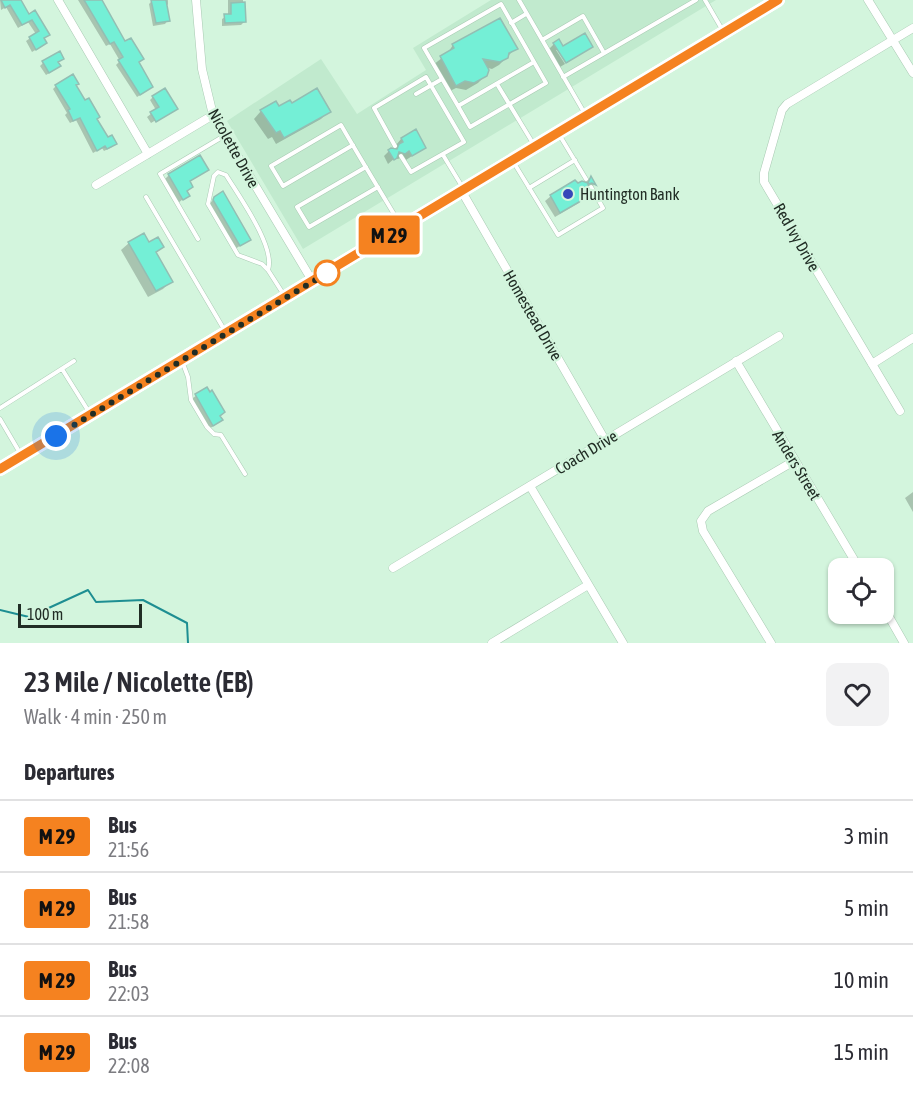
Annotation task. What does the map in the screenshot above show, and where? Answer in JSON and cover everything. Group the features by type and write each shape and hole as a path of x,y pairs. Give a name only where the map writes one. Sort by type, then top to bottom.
{"main road":[{"path":"0,469 778,0"}],"street":[{"path":"58,0 148,154"},
{"name":"Nicolette Drive","path":"196,0 202,69 213,115 313,282"},
{"path":"868,0 913,74"},
{"path":"893,40 913,28"},
{"name":"Red Ivy Drive","path":"893,40 787,104 782,110 767,158 764,182 900,411"},
{"path":"96,185 213,115"},
{"name":"Homestead Drive","path":"462,190 605,440"},
{"name":"Coach Drive","path":"393,568 779,336"},
{"path":"872,364 913,338"},
{"name":"Anders Street","path":"736,361 853,558"},
{"path":"771,643 703,531 701,524 702,518 708,511 794,461"},
{"path":"530,486 623,643"},
{"path":"492,643 588,585"},
{"path":"893,624 904,643"}],"lane":[{"path":"519,0 585,115"},
{"path":"563,77 696,0"},
{"path":"705,0 723,32"},
{"path":"501,4 512,23 546,83 470,127 424,48 501,4"},
{"path":"512,23 527,14"},
{"path":"542,40 583,16 604,53"},
{"path":"458,106 534,62"},
{"path":"396,146 374,108 426,77 464,142 411,172 401,156"},
{"path":"416,94 442,80"},
{"path":"497,84 534,146"},
{"path":"353,145 283,186 272,166 341,125 353,145 366,167 402,227"},
{"path":"558,132 586,178"},
{"path":"198,239 160,174 225,135"},
{"path":"443,155 462,190"},
{"path":"512,159 558,235 603,208 591,188"},
{"path":"529,188 575,160"},
{"path":"366,167 297,207 309,227 378,187"},
{"path":"268,270 270,260 264,241 226,175 218,172 213,180 208,204 238,255 257,262 268,270 285,299"},
{"path":"146,198 227,334"},
{"path":"182,360 188,377 190,400 207,427 214,434 222,435 245,474"},
{"path":"0,408 74,361"},
{"path":"62,369 91,415"},
{"path":"0,419 22,456"}],"shaded area":[{"path":"491,0 716,0 303,249 227,121 321,59 357,114 426,70 413,48"}],"building":[{"path":"1,0 21,0 29,14 35,10 50,35 44,38 47,43 36,50 29,37 39,31 32,20 22,25 10,5 5,8"},
{"path":"84,0 102,0 125,41 131,38 144,59 139,62 153,87 140,95 118,60 123,57 114,42 110,44"},
{"path":"151,0 166,0 170,21 156,23"},
{"path":"245,2 246,22 225,23 224,14 231,14 231,3"},
{"path":"500,18 518,49 509,53 508,58 500,62 483,59 489,70 487,76 474,83 465,81 456,86 440,56 454,48 452,44"},
{"path":"585,33 593,47 566,63 553,43 559,39 563,46"},
{"path":"60,51 64,59 58,62 61,66 49,73 42,61"},
{"path":"73,74 79,84 76,85 85,100 89,98 100,117 97,119 108,137 112,135 117,144 107,149 105,146 97,151 80,118 73,121 68,110 70,109 55,85"},
{"path":"165,88 178,109 156,122 150,112 159,107 152,96"},
{"path":"317,88 331,112 284,138 280,131 276,133 260,110 276,101 279,106 290,100 292,103"},
{"path":"416,129 426,148 412,156 409,151 405,154 399,152 394,160 388,150 397,149 403,142 401,138"},
{"path":"200,155 209,170 190,181 193,187 187,191 190,196 183,200 168,174"},
{"name":"Huntington Bank","path":"591,176 596,185 588,184 588,190 583,192 586,198 560,213 550,195 575,180 578,183 582,181 588,183"},
{"path":"223,191 251,240 240,246 213,200"},
{"path":"144,233 149,242 158,237 164,247 156,252 173,282 156,291 128,242"},
{"path":"207,387 210,392 212,390 225,412 220,416 223,420 213,426 195,394"}],"waterway":[{"path":"0,610 29,617 88,590 96,602 143,600 187,623 188,643"}],"bus line":[{"path":"0,469 778,0"}],"place":[{"name":"Huntington Bank","path":"568,194"}],"route":[{"path":"56,436 327,273"}]}
